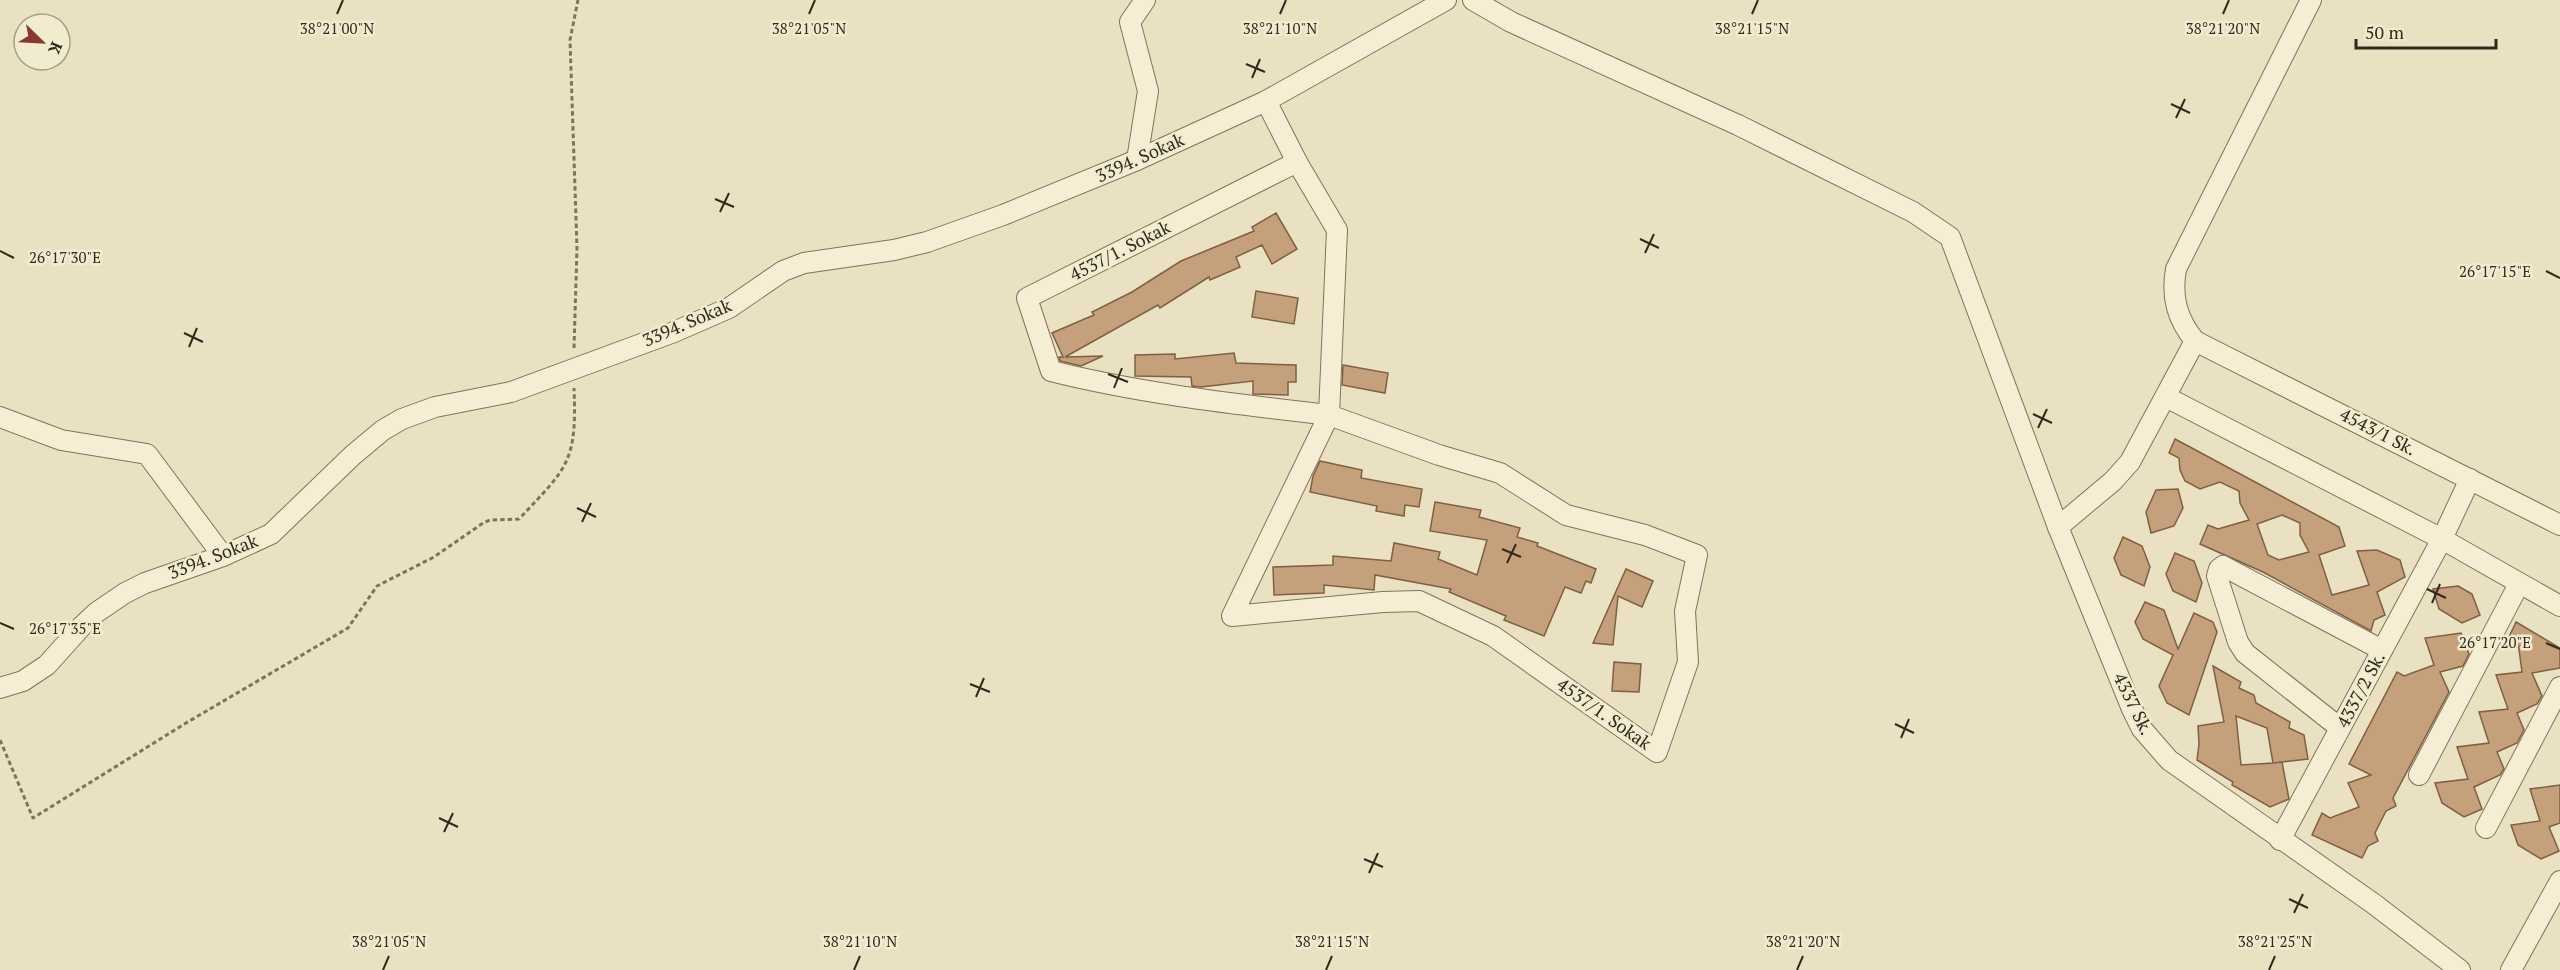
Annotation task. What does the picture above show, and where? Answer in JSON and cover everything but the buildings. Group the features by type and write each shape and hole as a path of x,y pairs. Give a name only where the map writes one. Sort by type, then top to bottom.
{"street":[{"path":"1137,160 1148,92 1130,22 1145,0"},
{"name":"3394. Sokak","path":"0,688 23,681 47,665 97,612 125,593 145,583 223,556 271,534 353,455 383,430 402,418 435,407 511,392 703,320 729,308 783,271 804,263 894,250 947,236 1003,215 1137,160 1266,101 1446,0"},
{"name":"4337 Sk.","path":"1473,0 1511,22 1738,125 1913,212 1950,237 2058,527 2142,729 2169,760 2374,904 2460,970"},
{"path":"2058,527 2113,481 2130,462 2195,340 2179,317 2175,304 2173,292 2176,269 2311,0"},
{"path":"1266,101 1297,162"},
{"name":"4537/1. Sokak","path":"1329,415 1203,400 1099,383 1052,371 1027,298 1297,162 1337,230 1329,415 1232,616 1383,602 1419,601 1493,636 1657,752 1688,662 1685,611 1697,555 1645,536 1566,515 1500,473 1439,455 1329,415"},
{"name":"4543/1 Sk.","path":"2195,340 2560,525"},
{"path":"2166,397 2442,539 2560,606"},
{"path":"0,417 61,440 147,454 223,556"},
{"name":"4337/2 Sk.","path":"2280,840 2442,539 2470,479"},
{"path":"2340,728 2245,653 2238,642 2217,576 2219,569 2223,566 2382,650"},
{"path":"2419,774 2519,584"},
{"path":"2486,828 2560,687"},
{"path":"2511,970 2558,891"}],"path":[{"path":"0,740 33,818 186,723 348,628 371,593 385,581 434,557 483,523 500,519 519,519 558,478 571,454 576,421 574,367 577,268 570,40 578,0"}]}
